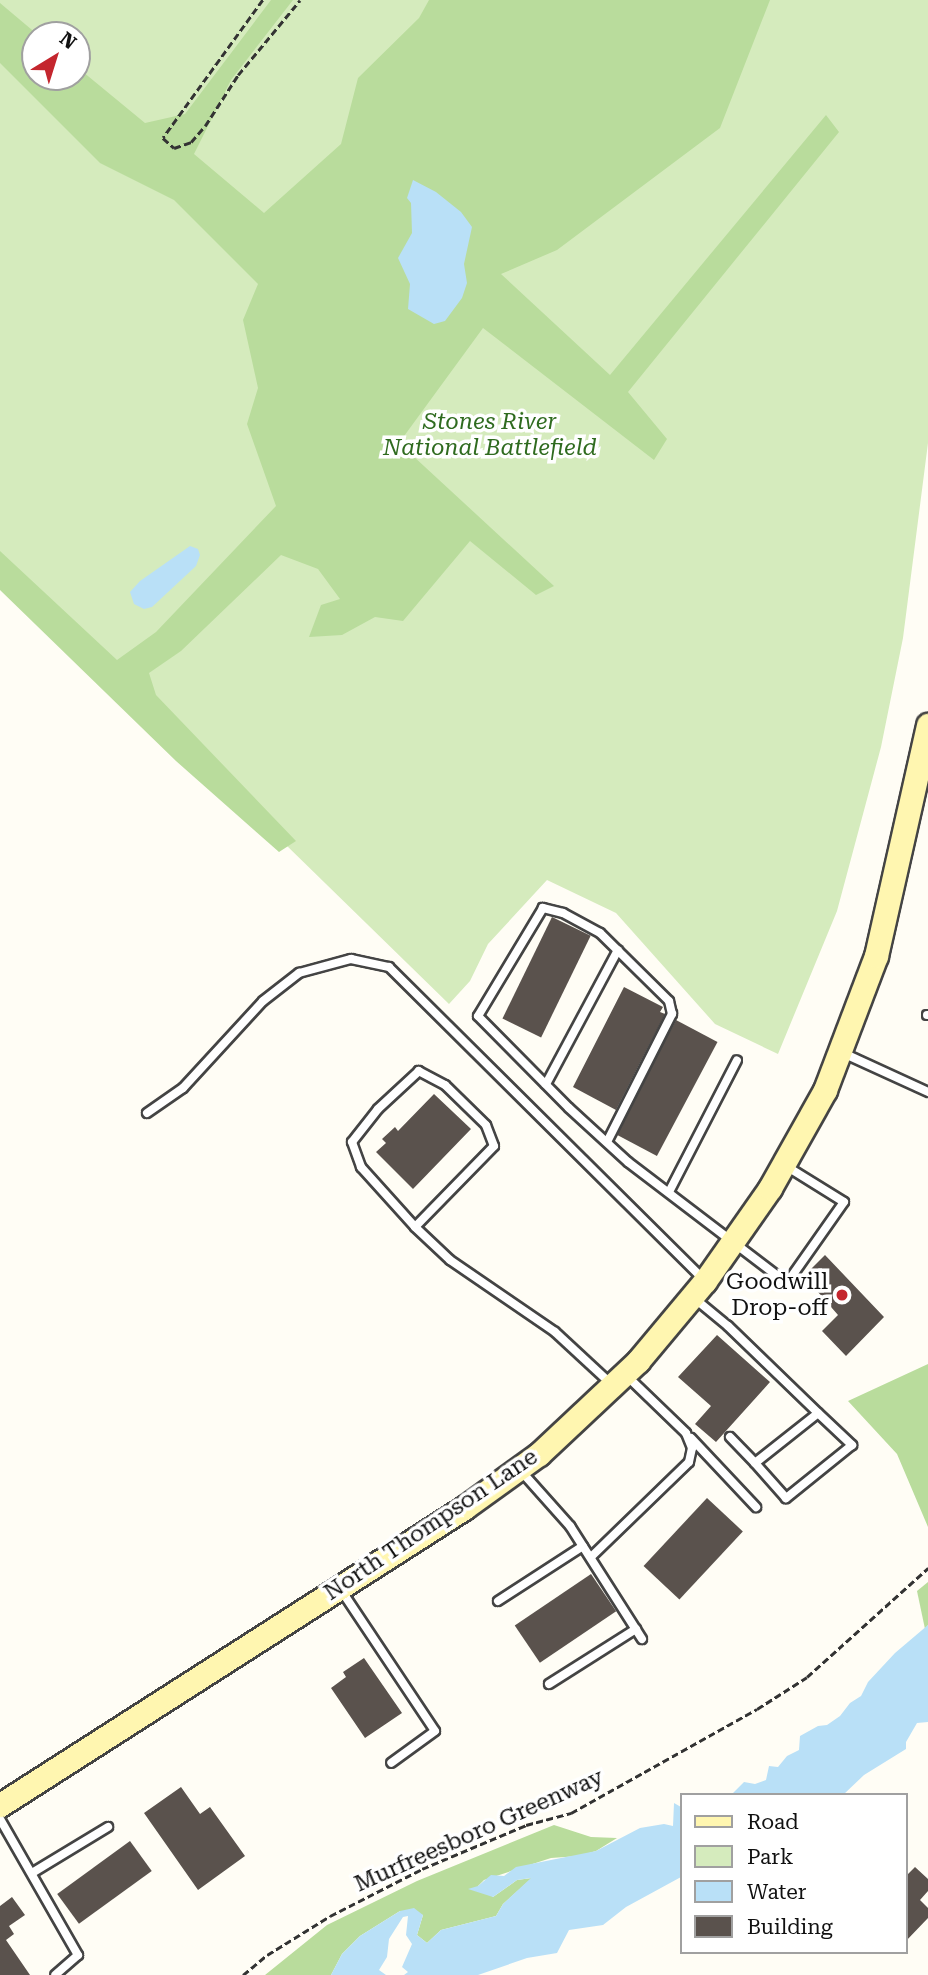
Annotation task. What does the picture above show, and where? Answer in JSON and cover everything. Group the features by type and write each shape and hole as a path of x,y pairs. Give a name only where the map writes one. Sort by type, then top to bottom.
{"main road":[{"name":"North Thompson Lane","path":"0,1805 340,1587 539,1454 619,1379 698,1289 783,1164 825,1090 876,956 928,725"}],"lane":[{"path":"607,1142 672,1014 668,1001 600,933 563,913 543,908 478,1016 607,1142 787,1283 844,1202 783,1164"},
{"path":"546,1084 618,950"},
{"path":"147,1113 183,1088 263,1001 299,973 351,959 389,967 698,1289 728,1326 852,1445 786,1498 730,1437"},
{"path":"840,1051 928,1092"},
{"path":"669,1192 737,1060"},
{"path":"415,1227 494,1146 486,1125 445,1085 419,1071 378,1108 352,1142 361,1167 415,1227 481,1283 555,1332 686,1433 756,1507"},
{"path":"755,1463 818,1413"},
{"path":"591,1557 689,1462 692,1448 686,1433"},
{"path":"519,1468 591,1557 642,1639"},
{"path":"498,1601 583,1546"},
{"path":"340,1587 435,1731 391,1763"},
{"path":"549,1684 636,1629"},
{"path":"0,1819 78,1955 55,1975"},
{"path":"32,1873 108,1827"}],"path":[{"path":"263,0 163,138 174,148 191,142 205,126 238,75 300,0"},
{"name":"Murfreesboro Greenway","path":"243,1975 267,1955 330,1916 434,1864 526,1825 571,1813 757,1709 807,1677 928,1568"}],"green space":[{"name":"Stones River National Battlefield","path":"0,0 928,0 928,443 903,638 881,747 837,911 778,1054 715,1024 616,913 547,880 488,944 470,981 449,1004 0,566"},
{"path":"271,0 293,0 231,80 194,154 264,213 341,144 358,78 419,18 429,0 770,0 720,128 557,250 501,274 610,375 826,115 839,132 628,392 667,439 654,460 483,328 399,443 554,586 536,595 470,541 403,621 375,617 342,635 309,637 321,605 340,599 318,569 281,555 181,651 149,673 156,695 296,841 279,852 176,761 0,590 0,551 117,660 156,632 276,506 247,424 258,388 243,320 258,284 174,200 100,163 28,91 91,91 91,79 145,123 185,114"},
{"path":"0,3 21,21 21,84 0,63"},
{"path":"928,1364 928,1527 897,1454 848,1401"},
{"path":"928,1582 928,1625 925,1629 917,1591"},
{"path":"554,1825 591,1837 617,1838 596,1851 579,1856 551,1858 484,1880 478,1886 493,1897 517,1880 532,1878 503,1904 496,1916 441,1930 427,1943 417,1935 423,1915 400,1911 360,1936 342,1954 331,1975 265,1975 327,1925 417,1881"}],"water":[{"path":"413,180 436,192 461,212 472,227 464,264 467,283 462,298 445,321 434,324 408,309 410,284 398,258 412,233 411,203 407,198"},
{"path":"190,546 198,549 200,555 196,566 152,607 144,609 134,604 130,592 140,581"},
{"path":"928,1625 928,1722 917,1723 906,1742 906,1749 864,1775 845,1793 733,1793 744,1782 755,1784 766,1780 769,1766 778,1767 787,1756 799,1750 800,1736 818,1726 827,1725 840,1716 850,1703 861,1696 868,1682 895,1653"},
{"path":"674,1803 680,1806 680,1878 626,1907 603,1925 569,1930 557,1953 527,1958 478,1975 404,1975 408,1972 402,1967 412,1944 406,1935 408,1916 403,1917 389,1939 387,1957 379,1970 386,1975 331,1975 342,1954 360,1936 400,1911 414,1908 423,1915 417,1935 427,1943 441,1930 496,1916 503,1904 531,1878 517,1880 493,1897 468,1889 478,1886 491,1875 504,1876 516,1867 596,1851 640,1828 664,1824 673,1826"}],"building":[{"path":"552,917 591,936 541,1037 502,1019"},
{"path":"624,987 663,1007 660,1012 665,1014 616,1110 573,1087"},
{"path":"676,1020 717,1042 657,1156 615,1134"},
{"path":"434,1094 471,1129 413,1189 376,1152 386,1143 382,1139 395,1127 398,1131"},
{"name":"Goodwill Drop-off","path":"825,1255 884,1317 846,1356 822,1331 838,1315 804,1276"},
{"path":"717,1335 770,1382 716,1442 695,1424 711,1406 678,1377"},
{"path":"707,1498 743,1531 679,1599 644,1566"},
{"path":"591,1574 616,1611 540,1663 515,1625"},
{"path":"364,1658 402,1713 365,1738 331,1688 346,1677 343,1672"},
{"path":"181,1787 200,1814 210,1807 245,1856 198,1890 144,1813"},
{"path":"130,1841 152,1871 79,1924 57,1894"},
{"path":"915,1867 928,1879 928,1891 920,1900 928,1908 928,1918 907,1940 907,1875"},
{"path":"12,1897 25,1915 9,1926 14,1934 6,1940 30,1975 0,1975 0,1906"}],"place":[{"name":"Goodwill Drop-off","path":"842,1295"}]}
